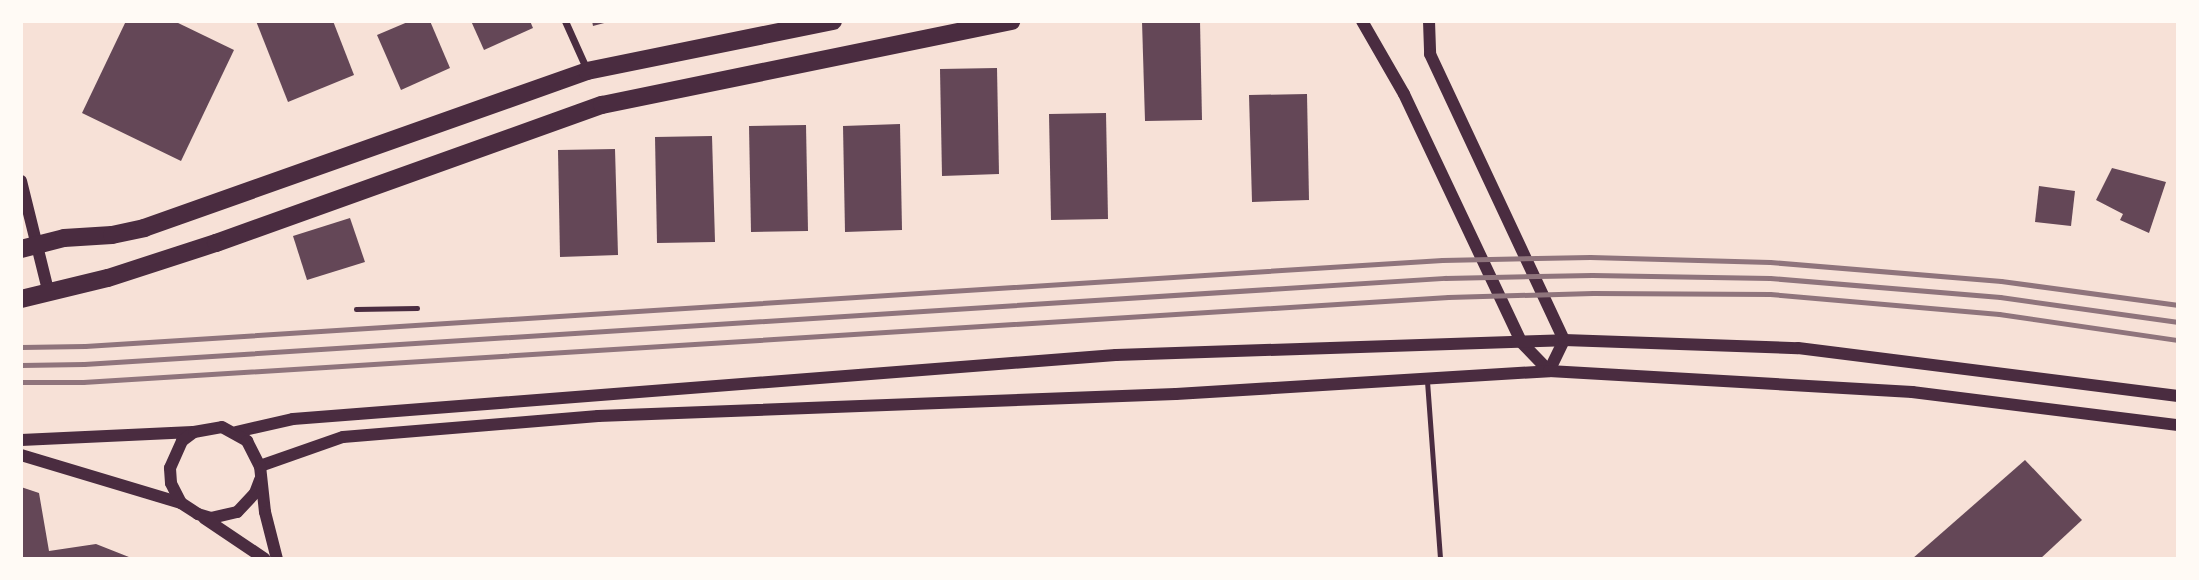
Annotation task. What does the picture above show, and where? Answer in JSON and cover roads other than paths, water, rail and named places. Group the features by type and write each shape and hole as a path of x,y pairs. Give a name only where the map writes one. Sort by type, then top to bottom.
{"main road":[{"path":"30,246 144,228 587,71 833,21"},
{"path":"21,299 49,294 216,243 602,105 1011,21"}],"street":[{"path":"565,21 587,71"},
{"path":"1362,21 1404,94 1521,342 1549,370"},
{"path":"1429,21 1430,54 1564,340"},
{"path":"21,181 30,246 49,294"},
{"path":"1549,370 1564,340"},
{"path":"21,440 194,432 215,427 236,432 293,419 1116,355 1564,340 1798,348 2178,396"},
{"path":"260,466 343,438 598,416 1176,394 1549,370 1912,392 2178,425"},
{"path":"181,503 171,483 170,468 182,441 194,432"},
{"path":"236,432 256,452 277,559"},
{"path":"21,455 181,503 265,559"},
{"path":"198,514 211,518 237,512 247,504 260,480"}],"lane":[{"path":"1427,378 1440,559"}],"railway":[{"path":"21,347 85,346 1442,260 1590,257 1770,262 2001,281 2178,305"},
{"path":"21,365 84,364 1445,278 1592,275 1770,278 2000,297 2178,322"},
{"path":"21,382 83,382 1448,297 1593,293 1770,294 1999,314 2178,340"}]}
